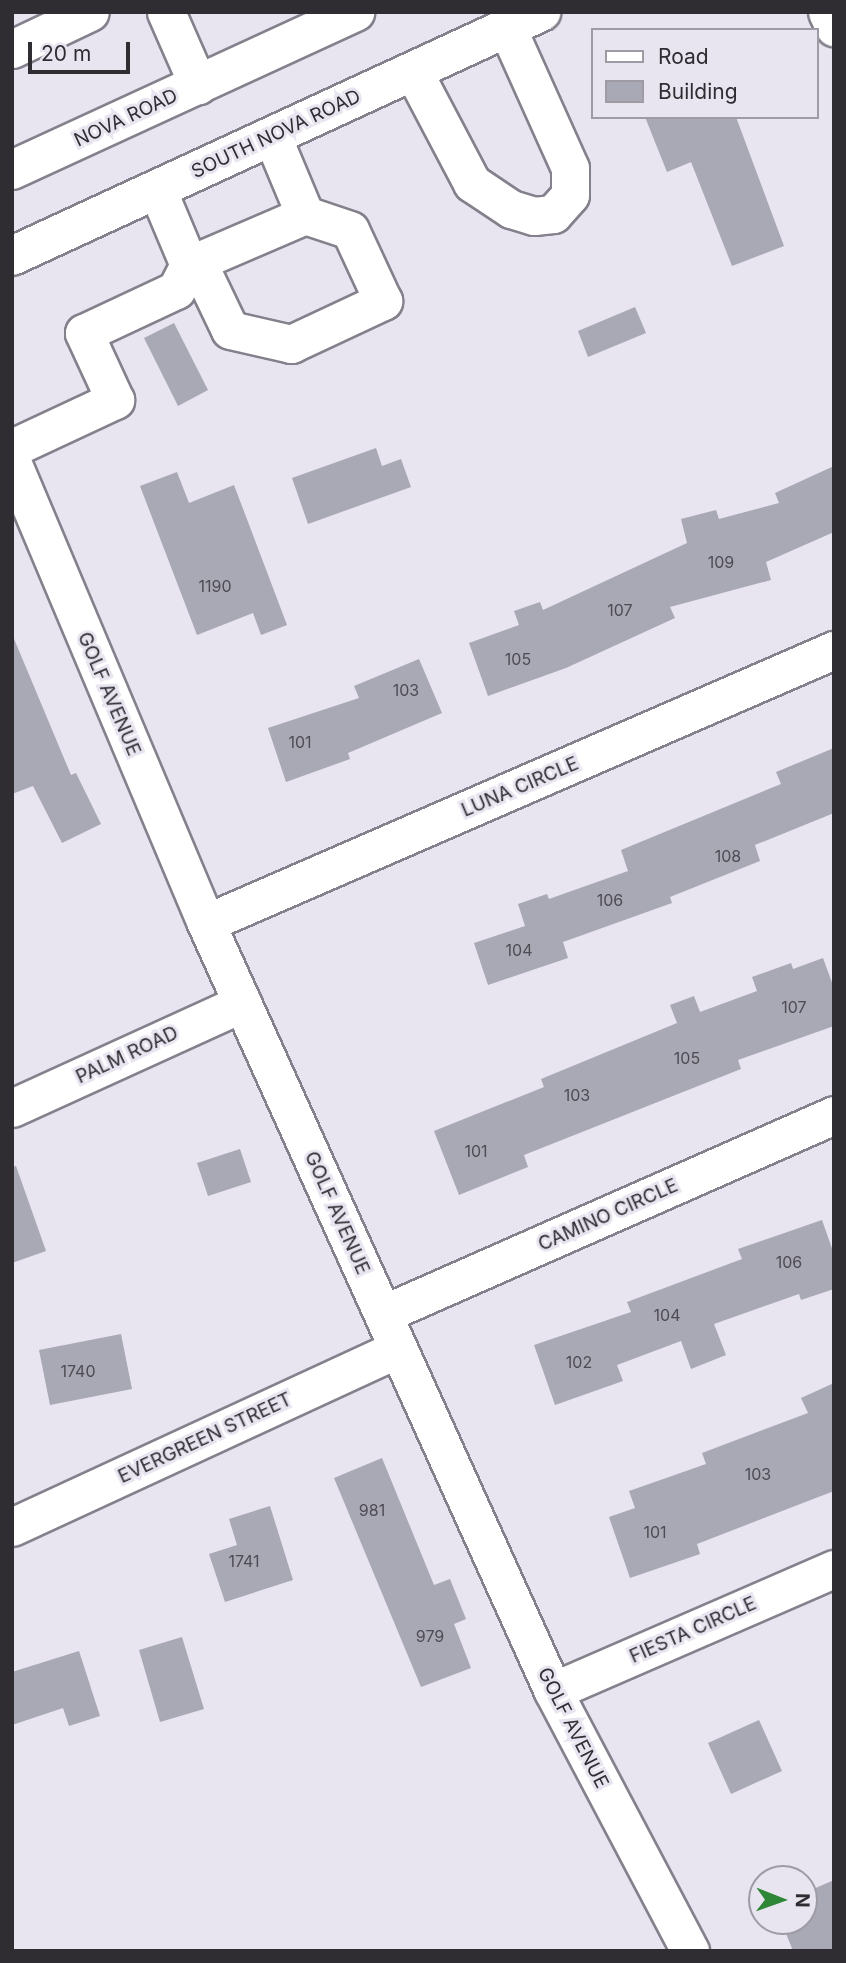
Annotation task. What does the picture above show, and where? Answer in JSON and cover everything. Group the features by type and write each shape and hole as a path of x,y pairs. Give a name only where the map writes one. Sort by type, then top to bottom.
{"main road":[{"name":"NOVA ROAD","path":"12,170 355,12"},
{"name":"SOUTH NOVA ROAD","path":"12,256 413,71 520,17"}],"street":[{"path":"12,49 90,12"},
{"path":"166,12 198,85"},
{"path":"827,12 834,27"},
{"path":"413,71 472,183 511,209 534,216 553,215 570,195 570,168 520,17"},
{"path":"272,136 305,215"},
{"path":"12,449 115,400 84,333 176,290 193,263 305,215 350,230 383,301 291,344 230,330 193,263 157,189"},
{"name":"GOLF AVENUE","path":"16,483 206,923 553,1691 690,1951"},
{"name":"LUNA CIRCLE","path":"206,923 834,650"},
{"name":"PALM ROAD","path":"12,1108 242,1003"},
{"name":"CAMINO CIRCLE","path":"383,1314 834,1115"},
{"name":"EVERGREEN STREET","path":"12,1527 398,1349"},
{"name":"FIESTA CIRCLE","path":"553,1691 834,1569"}],"building":[{"path":"646,119 737,119 784,246 732,266 691,162 667,172"},
{"path":"635,307 646,333 588,357 578,331"},
{"path":"174,323 208,390 178,406 144,338"},
{"path":"376,448 382,466 401,459 411,487 308,524 292,478"},
{"path":"834,466 834,532 766,562 771,580 670,607 675,618 566,668 488,696 469,643 519,625 514,611 540,602 543,610 687,543 681,519 716,510 719,519 779,503 775,493"},
{"path":"177,472 189,503 234,485 287,625 261,635 253,613 197,635 140,486"},
{"path":"12,634 71,775 76,773 101,824 62,843 33,786 12,794"},
{"path":"419,659 442,713 348,753 350,759 286,782 268,728 359,698 354,686"},
{"path":"834,748 834,813 755,845 760,861 670,897 672,903 563,942 568,958 488,985 474,943 525,926 518,904 547,894 549,899 628,871 621,850 781,784 776,772"},
{"path":"823,958 834,988 834,1026 738,1060 741,1069 524,1155 528,1167 459,1195 434,1131 544,1087 541,1079 677,1023 670,1005 694,996 700,1012 757,991 752,977 791,963 793,969"},
{"path":"240,1149 251,1182 208,1196 197,1163"},
{"path":"16,1166 46,1251 12,1263 12,1167"},
{"path":"822,1220 834,1254 834,1289 801,1300 799,1294 714,1324 726,1355 691,1369 681,1341 617,1365 623,1381 555,1405 534,1345 631,1312 627,1302 742,1259 738,1249"},
{"path":"121,1334 132,1389 50,1405 39,1350"},
{"path":"834,1383 834,1491 697,1544 700,1554 630,1578 609,1517 635,1508 629,1491 706,1464 702,1453 808,1413 801,1398"},
{"path":"382,1458 434,1585 450,1579 466,1619 454,1624 471,1668 421,1687 334,1478"},
{"path":"270,1506 293,1580 225,1602 209,1554 237,1545 229,1519"},
{"path":"182,1637 204,1709 160,1722 139,1650"},
{"path":"79,1651 100,1716 69,1726 63,1708 12,1725 12,1672"},
{"path":"759,1720 782,1771 731,1794 708,1743"},
{"path":"834,1880 834,1951 793,1951 787,1935 818,1935 818,1887"}]}
